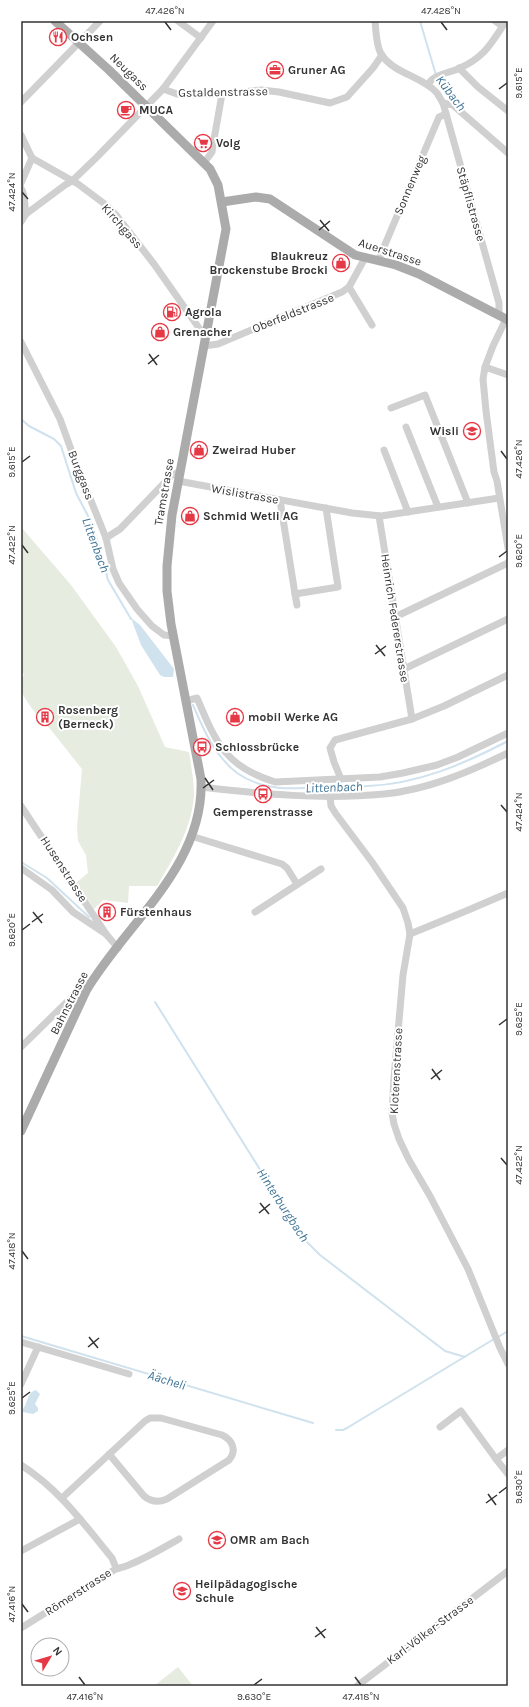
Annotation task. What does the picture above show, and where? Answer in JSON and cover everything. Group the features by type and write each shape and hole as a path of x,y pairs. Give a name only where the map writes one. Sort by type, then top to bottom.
{"main road":[{"name":"Neugass","path":"55,21 146,105 204,163 215,176 222,202"},
{"name":"Auerstrasse","path":"222,202 256,197 270,199 344,248 365,258 396,265 419,274 504,319"},
{"name":"Tramstrasse","path":"201,788 173,636 168,598 167,566 169,530 225,238 226,229 222,202"},
{"name":"Bahnstrasse","path":"21,1131 82,999 97,975 147,912 179,864 191,836 200,804 201,788"}],"street":[{"path":"21,102 100,21"},
{"path":"178,21 201,38"},
{"path":"21,222 26,214 65,184 72,181 97,158 163,88 213,21"},
{"path":"375,21 378,42 382,55"},
{"path":"428,85 437,77 479,58 485,52 504,23 495,21"},
{"name":"Stäpflistrasse","path":"382,55 396,68 428,85 438,94 443,103 504,319"},
{"name":"Gstaldenstrasse","path":"163,88 178,94 222,94 261,90 279,92 330,103 347,98 373,68 382,55"},
{"path":"459,68 478,87 508,111"},
{"path":"204,163 212,152 222,94"},
{"path":"443,103 453,105 508,154"},
{"name":"Sonnenweg","path":"378,261 439,117 446,114"},
{"path":"21,135 32,158 21,183"},
{"name":"Kirchgass","path":"32,158 72,181 106,205 116,215 154,264 205,342"},
{"path":"21,188 24,194 26,214"},
{"path":"365,258 349,287 372,325"},
{"name":"Oberfeldstrasse","path":"205,342 218,344 336,295 349,287"},
{"path":"504,319 485,367 483,391 508,548"},
{"name":"Burggass","path":"21,342 55,407 106,538 115,575 127,596 152,626 164,635 173,636"},
{"path":"485,367 508,375"},
{"path":"391,408 425,395 468,503"},
{"path":"406,427 438,507"},
{"path":"384,450 408,512"},
{"path":"106,538 120,529 172,475 179,477"},
{"name":"Wislistrasse","path":"179,477 280,500 352,513 378,516 499,498"},
{"path":"280,500 297,605"},
{"path":"295,594 338,589 326,508"},
{"name":"Heinrich Federerstrasse","path":"378,516 412,719"},
{"path":"395,617 508,563"},
{"path":"404,669 508,619"},
{"path":"341,779 330,748 335,740 412,719 444,706 508,675"},
{"path":"186,701 197,698 208,725 223,751 242,768 259,777 276,782 391,775 426,768 458,757 508,733"},
{"path":"201,788 275,795 330,798 384,794 410,789 456,776 508,753"},
{"name":"Kloterenstrasse","path":"330,798 331,806 336,814 361,846 403,908 408,923 410,934 402,975 394,1070 392,1101 394,1124 409,1160 430,1196 461,1256 508,1364"},
{"name":"Husenstrasse","path":"21,806 106,934"},
{"path":"191,836 282,864 287,868 298,884"},
{"path":"21,868 52,890 73,912 106,934 118,948"},
{"path":"255,912 321,869"},
{"path":"410,934 466,912 508,893"},
{"path":"21,1047 72,997 82,999"},
{"path":"21,1342 129,1374"},
{"path":"21,1384 38,1348"},
{"path":"440,1427 461,1411 508,1474"},
{"path":"62,1498 109,1454 145,1421 155,1417 222,1435 230,1440 233,1449 232,1457 229,1460 167,1499 159,1502 150,1501 144,1496 109,1454"},
{"path":"496,1459 508,1450"},
{"path":"21,1465 45,1482 62,1498 112,1558 116,1568"},
{"path":"21,1551 80,1518"},
{"name":"Römerstrasse","path":"21,1628 116,1568 126,1567 179,1539"},
{"name":"Karl-Völker-Strasse","path":"357,1686 506,1572 508,1580"}],"shaded area":[{"path":"21,527 71,585 116,647 138,686 165,747 189,752 194,795 190,819 186,831 157,886 129,886 128,903 103,900 94,909 76,883 88,873 86,855 78,841 77,827 82,769 47,725 36,714 21,690 21,682 24,675 21,671"},
{"path":"178,1667 193,1686 154,1686"}],"water":[{"path":"131,618 140,625 174,669 173,677 164,677 160,675 141,645"},
{"path":"36,1390 40,1394 35,1404 38,1411 33,1414 23,1412 29,1395"}],"waterway":[{"name":"Kübach","path":"420,21 436,75 439,82 455,103"},
{"name":"Littenbach","path":"21,419 29,426 54,439 61,446 76,493 88,516 98,542 108,580 131,619"},
{"name":"Littenbach","path":"193,705 201,724 222,759 237,773 248,780 272,787 297,788 364,786 405,781 423,777 458,765 508,741"},
{"name":"Hinterburgbach","path":"21,862 47,878 89,917"},
{"name":"Hinterburgbach","path":"155,1002 303,1238 320,1255 445,1351 465,1357"},
{"name":"Äächeli","path":"498,1337 508,1331"},
{"name":"Äächeli","path":"21,1336 313,1423"},
{"name":"Äächeli","path":"336,1430 343,1430 347,1428 494,1339"}],"place":[{"name":"Ochsen","path":"58,37"},
{"name":"Gruner AG","path":"275,70"},
{"name":"MUCA","path":"126,110"},
{"name":"Volg","path":"203,143"},
{"name":"Blaukreuz Brockenstube Brocki","path":"341,263"},
{"name":"Agrola","path":"172,312"},
{"name":"Grenacher","path":"160,332"},
{"name":"Wisli","path":"472,431"},
{"name":"Zweirad Huber","path":"199,450"},
{"name":"Schmid Wetli AG","path":"190,516"},
{"name":"Rosenberg (Berneck)","path":"45,717"},
{"name":"mobil Werke AG","path":"235,717"},
{"name":"Schlossbrücke","path":"202,747"},
{"name":"Gemperenstrasse","path":"263,794"},
{"name":"Fürstenhaus","path":"107,912"},
{"name":"OMR am Bach","path":"217,1540"},
{"name":"Heilpädagogische Schule","path":"182,1591"}]}
